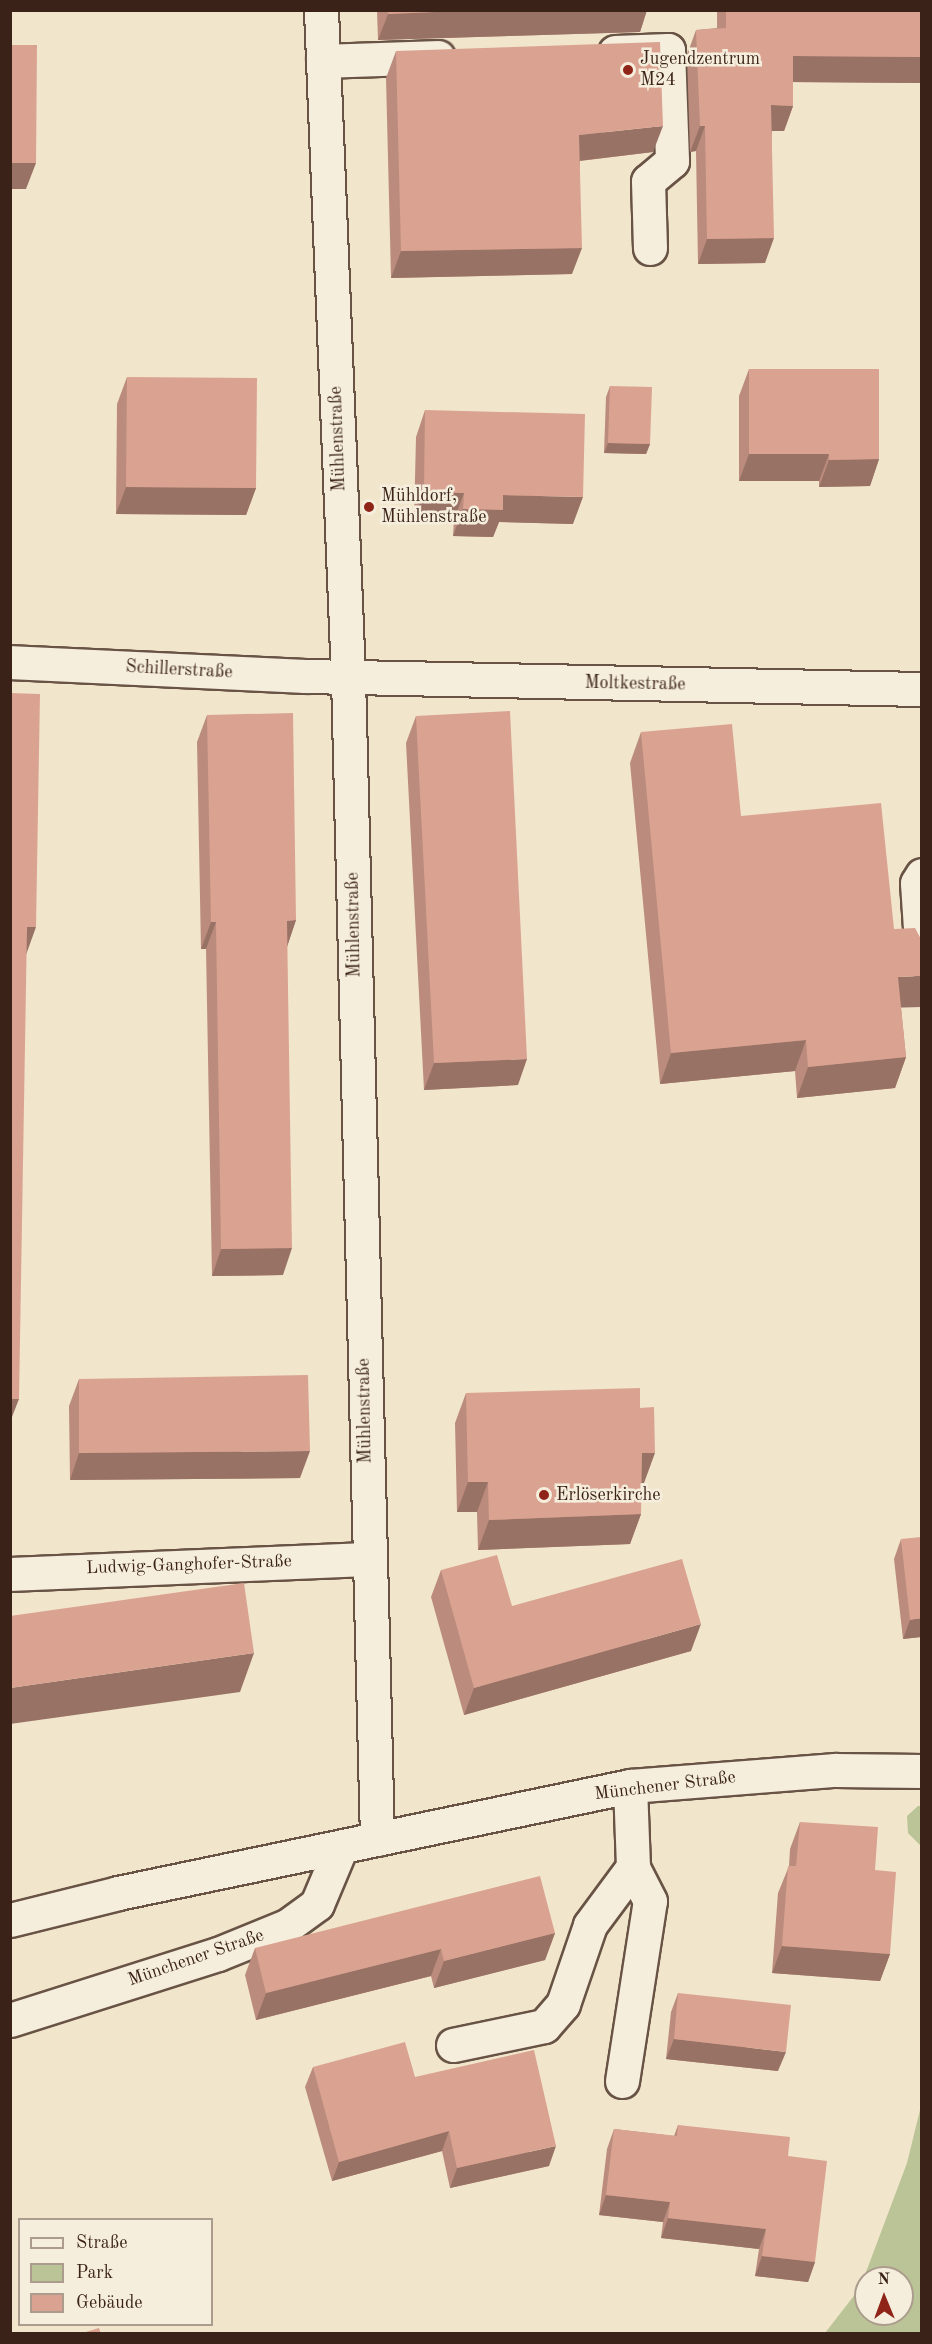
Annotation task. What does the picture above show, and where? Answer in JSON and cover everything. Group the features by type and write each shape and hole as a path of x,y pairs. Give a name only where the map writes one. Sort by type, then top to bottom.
{"street":[{"name":"Mühlenstraße","path":"321,10 348,676 376,1839"},
{"path":"584,53 668,50 672,161 648,181 651,248"},
{"path":"323,61 465,57"},
{"name":"Schillerstraße","path":"10,662 348,676"},
{"name":"Moltkestraße","path":"348,676 921,689"},
{"path":"921,875 917,883 921,959"},
{"name":"Ludwig-Ganghofer-Straße","path":"10,1574 368,1558"},
{"name":"Münchener Straße","path":"10,1920 118,1893 630,1786 835,1770 921,1771"},
{"path":"622,2081 650,1901 633,1867 630,1786"},
{"name":"Münchener Straße","path":"10,2020 218,1954 287,1926 317,1904 341,1847"},
{"path":"453,2044 544,2026 563,2004 590,1925 633,1867"}],"green space":[{"path":"921,1806 921,1846 908,1833 907,1816"},
{"path":"921,2106 921,2333 825,2333 854,2296 854,2326 914,2326 914,2266 868,2266 907,2163"}],"building":[{"path":"388,10 482,10 388,14"},
{"path":"726,10 921,10 921,57 793,56 793,106 771,105 774,238 707,239 705,126 700,126 696,30 726,28"},
{"path":"660,42 663,126 579,135 582,248 401,251 396,51"},
{"path":"10,45 37,45 36,163 10,163"},
{"path":"749,369 879,369 879,459 829,460 829,454 749,454"},
{"path":"127,377 257,378 256,488 126,487"},
{"path":"610,386 652,387 650,444 608,443"},
{"path":"425,410 585,414 583,497 503,495 503,510 463,509 464,493 424,492"},
{"path":"10,693 40,694 36,927 27,927 19,1399 10,1399"},
{"path":"510,711 527,1059 434,1063 416,716"},
{"path":"293,713 296,920 287,921 292,1248 221,1249 216,922 211,922 207,715"},
{"path":"732,724 741,816 881,803 894,929 915,928 921,939 921,976 898,977 906,1057 808,1067 806,1040 671,1053 641,732"},
{"path":"308,1375 310,1451 79,1453 79,1379"},
{"name":"Erlöserkirche","path":"640,1388 640,1408 654,1407 655,1453 642,1453 641,1514 489,1520 488,1482 468,1482 466,1393"},
{"path":"921,1537 921,1618 910,1620 901,1539"},
{"path":"497,1555 512,1606 682,1559 701,1624 474,1688 441,1570"},
{"path":"244,1583 254,1653 10,1688 10,1616"},
{"path":"800,1822 878,1827 875,1870 896,1872 890,1954 782,1946 788,1866 796,1866"},
{"path":"540,1876 555,1933 444,1961 441,1949 266,1993 255,1948"},
{"path":"678,1993 791,2005 786,2052 674,2039"},
{"path":"405,2042 415,2077 534,2050 556,2146 457,2168 449,2131 339,2162 313,2067"},
{"path":"678,2125 790,2137 788,2156 827,2161 815,2262 762,2256 766,2229 668,2218 670,2202 606,2195 614,2129 677,2136"},
{"path":"99,2328 101,2334 79,2334"}],"place":[{"name":"Jugendzentrum M24","path":"628,70"},
{"name":"Mühldorf, Mühlenstraße","path":"369,507"},
{"name":"Erlöserkirche","path":"544,1495"}]}
